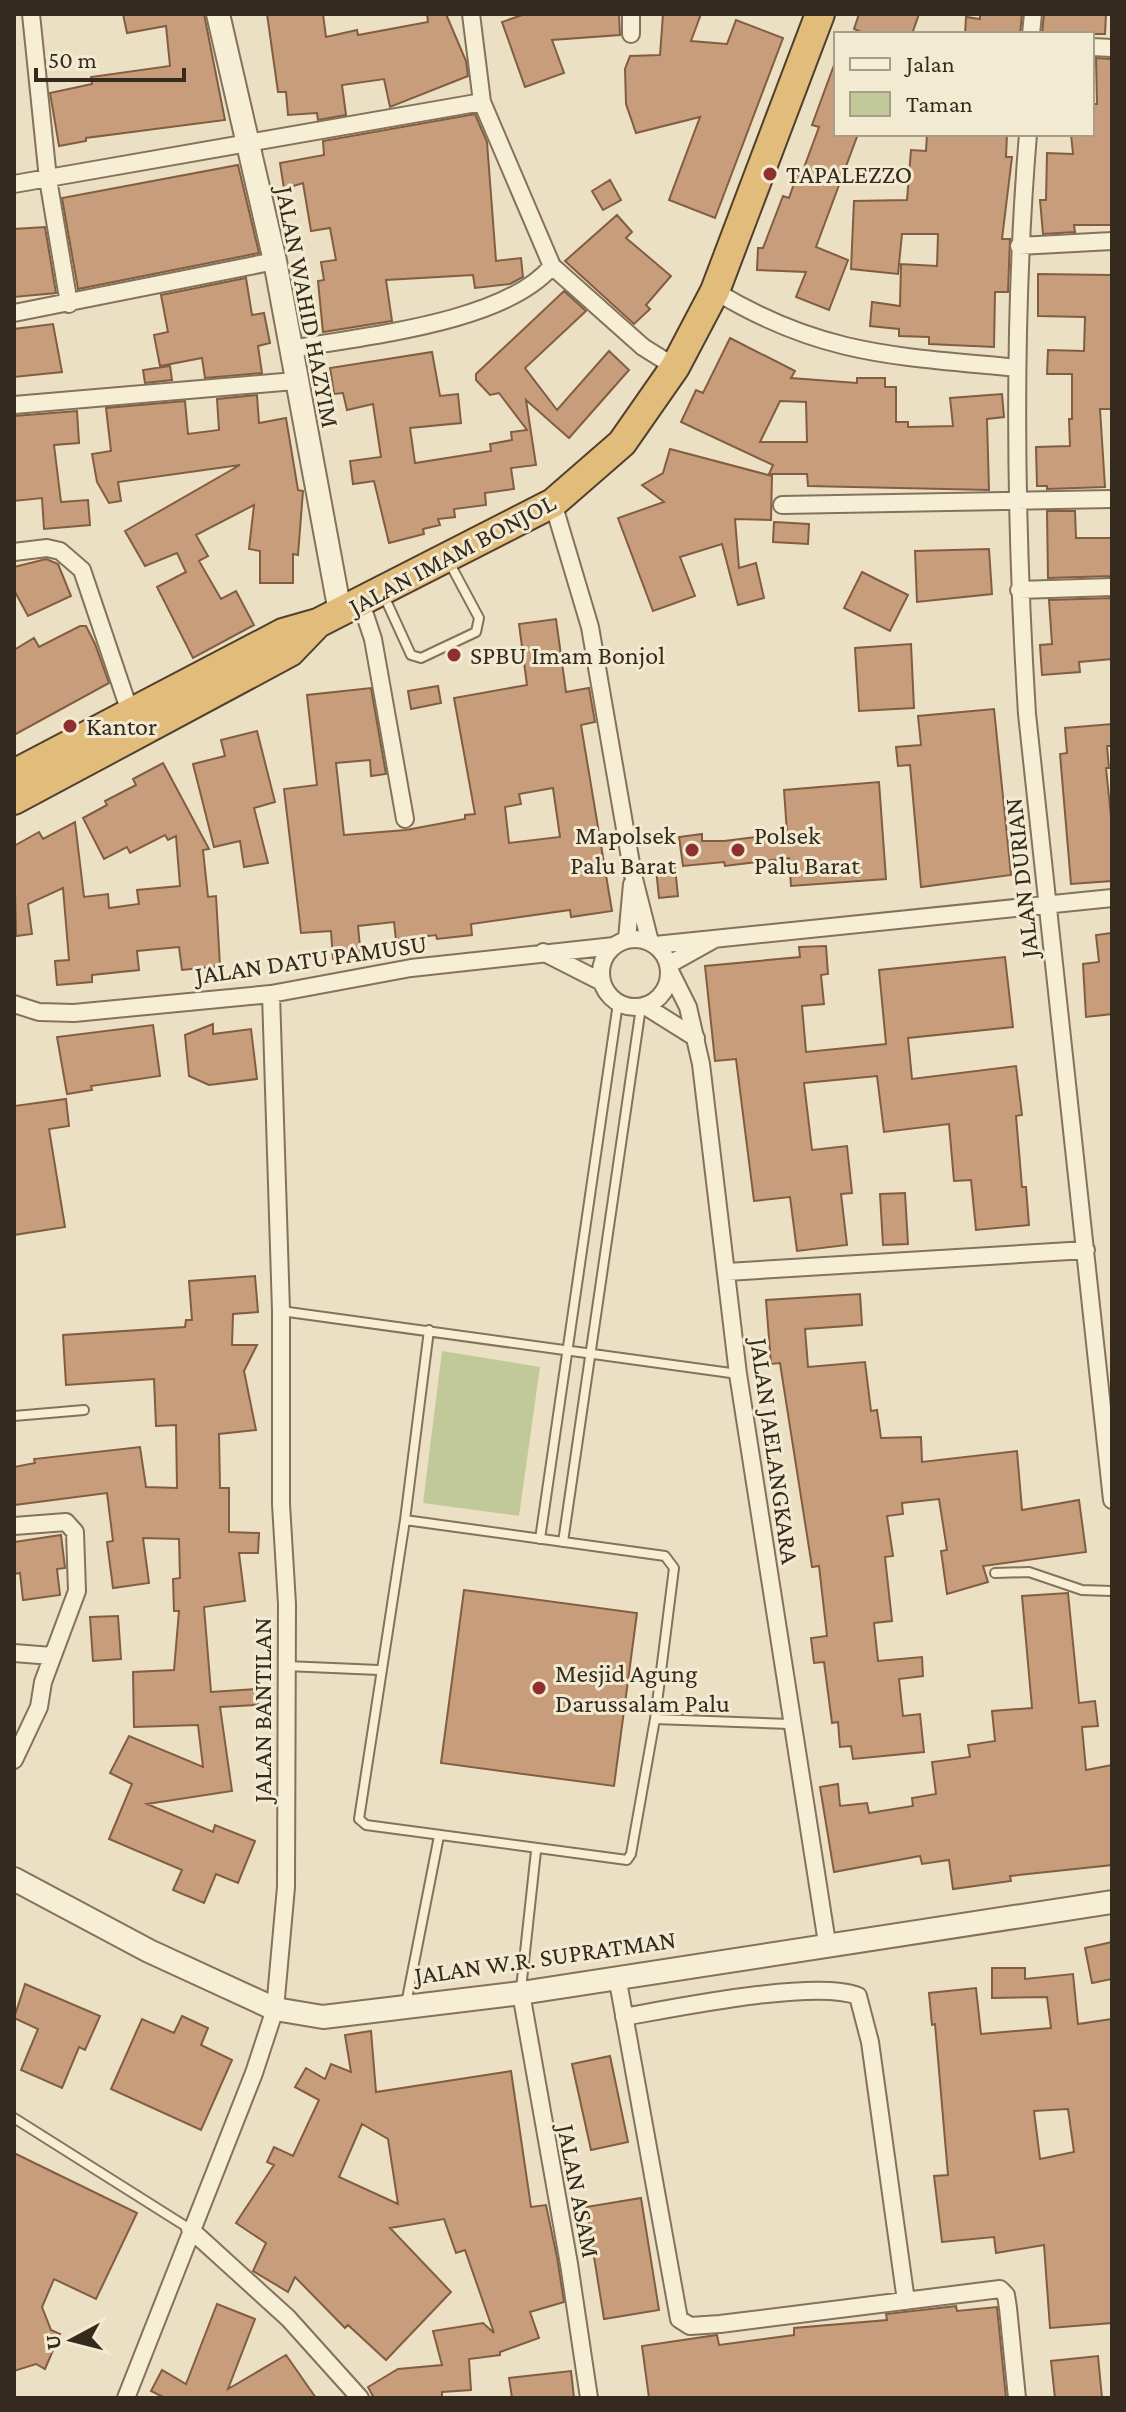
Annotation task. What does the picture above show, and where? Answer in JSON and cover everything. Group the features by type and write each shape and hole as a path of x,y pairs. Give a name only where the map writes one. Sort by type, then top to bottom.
{"highway":[{"name":"JALAN IMAM BONJOL","path":"349,606 553,503 622,443 675,367 715,291 818,14"},
{"path":"14,774 283,633 349,606"},
{"path":"14,800 290,652 349,606"}],"street":[{"path":"31,14 48,179 69,304"},
{"name":"JALAN WAHID HAZYIM","path":"218,14 275,261 295,381 349,606"},
{"path":"471,14 482,102 552,266 643,347 675,367"},
{"path":"631,14 631,34"},
{"path":"14,184 482,102"},
{"name":"JALAN DURIAN","path":"1028,136 1019,246 1019,590 1027,714 1111,1490"},
{"path":"1019,246 1112,241"},
{"path":"14,313 275,261"},
{"path":"291,349 431,323 486,307 516,295 552,266"},
{"path":"715,291 786,330 825,344 868,354 1017,368"},
{"path":"14,405 295,381"},
{"path":"782,505 1112,499"},
{"path":"553,503 590,627 633,875 653,944 669,967 667,984 659,997 643,1006"},
{"path":"14,552 47,548 60,551 82,570 130,712"},
{"path":"1019,590 1112,587"},
{"path":"349,606 373,639 405,819"},
{"path":"602,982 605,956 621,942 633,875"},
{"path":"621,942 653,944 1112,898"},
{"path":"669,967 718,937"},
{"name":"JALAN DATU PAMUSU","path":"14,1004 39,1012 74,1013 271,994 411,968 621,942"},
{"path":"543,952 602,982 618,1003 643,1006 696,1038"},
{"name":"JALAN JAELANGKARA","path":"669,967 688,1007 696,1038 738,1374 790,1724 827,1943"},
{"name":"JALAN BANTILAN","path":"126,2398 254,2073 275,2009 286,1887 286,1666 281,1504 281,1311 271,994"},
{"path":"727,1272 1086,1250"},
{"path":"14,1526 66,1522 75,1532 77,1591 52,1656 39,1707 14,1760"},
{"path":"14,1653 52,1656"},
{"name":"JALAN W.R. SUPRATMAN","path":"14,1879 149,1951 275,2009 323,2017 521,1993 827,1943 1112,1902"},
{"path":"617,1976 679,2319 690,2326 995,2289 1004,2291 1017,2398"},
{"path":"624,2017 767,1995 836,1990 858,1996 863,2004 870,2042 906,2301"},
{"name":"JALAN ASAM","path":"521,1993 589,2398"},
{"path":"190,2229 288,2318 360,2398"}],"lane":[{"path":"349,606 411,655 421,658 476,632 479,618 447,557"},
{"path":"540,1539 618,1003"},
{"path":"563,1542 643,1006"},
{"path":"281,1311 738,1374"},
{"path":"405,1520 665,1556 671,1561 674,1568 655,1719 631,1854 627,1860 536,1851 366,1825 359,1819 379,1670 405,1520 429,1330"},
{"path":"14,1416 84,1410"},
{"path":"995,1573 1029,1572 1082,1590 1112,1591"},
{"path":"286,1666 379,1670"},
{"path":"655,1719 790,1724"},
{"path":"405,2006 439,1836"},
{"path":"521,1993 536,1851"},
{"path":"14,2118 190,2229"}],"green space":[{"path":"442,1351 540,1367 519,1516 423,1503"}],"building":[{"path":"123,14 204,14 225,120 86,138 86,141 59,146 50,93 92,84 91,77 170,66 166,26 127,33"},
{"path":"267,14 323,14 326,37 357,30 358,35 428,22 427,14 446,14 466,61 468,76 390,107 384,79 342,85 346,115 318,120 317,113 288,115 286,92 278,92"},
{"path":"525,14 619,14 620,35 552,40 564,73 525,87 502,22"},
{"path":"663,14 701,14 691,41 727,44 736,20 783,38 715,218 669,200 700,117 636,133 626,104 625,69 630,56 660,55"},
{"path":"859,14 919,14 913,32 861,32 854,29"},
{"path":"980,14 1022,14 1020,32 965,32 966,17 980,19"},
{"path":"1044,14 1106,14 1105,34 1042,32"},
{"path":"1096,58 1112,59 1112,225 1074,225 1075,232 1043,234 1040,200 1046,200 1047,153 1073,154 1071,136 1094,136 1094,104 1097,104"},
{"path":"834,65 834,136 857,136 816,247 848,260 829,310 796,297 806,272 757,270 758,248 763,248 783,196 789,198 798,172 802,173 819,127 812,125"},
{"path":"475,114 487,142 496,261 521,258 523,277 510,284 475,288 473,275 386,280 392,321 323,332 318,281 324,280 321,262 336,260 330,228 311,231 303,183 284,189 280,163 324,155 323,141"},
{"path":"927,136 1007,136 1006,157 1012,157 1002,239 1010,239 1008,292 995,292 994,347 929,344 929,337 899,336 899,329 870,326 872,302 900,306 901,264 937,266 938,234 902,234 898,274 851,269 854,201 907,200 911,150 926,151"},
{"path":"238,165 259,253 78,289 62,198"},
{"path":"610,180 621,200 603,210 592,191"},
{"path":"617,215 632,232 626,238 671,276 646,305 650,309 634,324 565,261"},
{"path":"45,227 56,293 14,297 14,229"},
{"path":"1038,274 1112,275 1111,409 1100,409 1105,487 1047,489 1047,486 1037,486 1036,447 1070,446 1072,374 1047,374 1048,350 1084,351 1085,317 1038,316"},
{"path":"246,278 252,315 264,313 270,343 258,346 262,373 205,378 202,358 160,366 154,335 168,332 161,295"},
{"path":"564,291 586,311 525,368 557,410 609,351 629,370 569,438 526,400 536,465 511,468 514,489 485,493 486,505 454,509 455,517 438,519 440,525 423,529 424,534 389,543 374,481 353,484 350,461 381,457 373,404 347,410 343,393 334,394 330,368 432,352 440,396 458,394 461,423 410,428 415,463 491,451 490,444 512,440 511,432 527,430 499,393 490,395 476,380 476,374"},
{"path":"53,324 62,372 14,377 14,329"},
{"path":"730,338 795,371 791,378 857,383 857,378 885,378 885,387 896,387 896,422 908,422 908,427 953,426 950,398 1002,394 1004,417 987,419 989,490 808,486 807,474 769,474 773,465 681,422 696,390 703,393","holes":["780,401 806,402 807,442 760,442"]},
{"path":"170,366 172,380 145,383 143,370"},
{"path":"257,395 259,423 286,418 298,490 303,491 298,555 293,554 293,583 260,583 260,551 249,549 254,505 196,535 208,556 199,561 221,599 236,591 254,625 193,658 157,587 186,572 177,553 145,566 125,531 240,465 118,482 121,501 109,503 97,482 92,454 111,451 106,408 185,401 188,434 219,430 217,399"},
{"path":"77,411 79,443 54,445 61,502 88,500 90,525 44,529 42,498 14,501 14,416"},
{"path":"670,449 772,476 771,520 735,519 739,568 756,563 764,598 738,605 722,544 680,557 695,596 653,611 618,518 664,502 642,485 663,473"},
{"path":"1047,511 1075,511 1076,538 1112,538 1112,576 1048,578"},
{"path":"774,522 809,524 808,544 773,542"},
{"path":"989,549 992,594 917,602 915,551"},
{"path":"46,559 58,564 71,596 28,616 14,590 14,567"},
{"path":"862,572 908,595 890,631 844,608"},
{"path":"1112,598 1112,659 1079,662 1080,672 1042,675 1040,645 1052,644 1049,600"},
{"path":"556,619 566,692 589,688 595,722 581,725 612,911 571,917 570,910 471,924 472,935 437,939 436,935 396,940 394,922 358,926 361,957 333,959 331,931 301,933 284,789 317,785 307,695 371,688 386,774 371,776 370,760 336,763 344,835 406,830 465,819 465,815 475,814 454,698 527,685 519,624","holes":["553,788 560,837 509,843 505,807 521,804 519,794"]},
{"path":"80,626 86,626 109,683 14,735 14,650 34,638 39,647"},
{"path":"911,644 914,708 859,711 855,648"},
{"path":"438,686 441,703 411,709 408,691"},
{"path":"994,709 1011,875 921,887 910,765 898,766 896,747 921,745 918,716"},
{"path":"1112,724 1112,746 1107,746 1109,768 1106,768 1112,826 1112,881 1071,884 1060,754 1067,753 1065,728"},
{"path":"257,731 275,802 254,808 268,863 244,867 240,841 214,847 193,764 225,756 221,740"},
{"path":"163,763 209,849 203,850 208,897 216,896 220,966 182,970 179,947 137,951 139,970 92,975 92,982 57,985 55,961 69,960 63,888 28,904 32,934 16,936 14,846 39,832 43,839 75,822 84,897 108,894 109,908 139,904 137,890 180,886 176,836 168,840 165,835 130,853 127,847 104,859 83,818 107,805 105,801 136,785 133,779"},
{"path":"879,782 886,879 791,886 789,858 725,866 724,862 683,866 679,837 702,834 702,841 724,841 787,833 784,790"},
{"path":"675,867 678,896 659,898 656,869"},
{"path":"1112,933 1112,1014 1086,1017 1083,964 1099,962 1096,935"},
{"path":"826,946 828,974 821,975 824,1004 802,1006 806,1052 886,1044 879,970 1005,957 1013,1027 908,1038 912,1079 1016,1066 1022,1115 1016,1116 1022,1187 1026,1187 1029,1225 976,1230 971,1180 954,1181 949,1124 884,1132 877,1076 804,1083 812,1150 847,1146 852,1193 841,1194 847,1245 797,1251 790,1197 754,1201 736,1059 715,1061 705,966 800,957 799,947"},
{"path":"213,1024 213,1034 251,1029 257,1079 209,1085 189,1076 185,1035"},
{"path":"153,1025 160,1076 91,1086 92,1090 67,1094 57,1037"},
{"path":"66,1099 69,1126 49,1129 65,1227 14,1235 14,1106"},
{"path":"905,1193 908,1244 883,1245 880,1194"},
{"path":"255,1276 258,1312 233,1314 232,1345 257,1345 244,1371 256,1430 219,1434 220,1488 229,1488 229,1532 259,1533 258,1553 239,1553 245,1601 204,1607 211,1692 257,1689 258,1705 220,1707 232,1791 147,1804 213,1832 215,1825 255,1841 238,1883 216,1874 204,1903 173,1890 182,1870 109,1839 132,1784 110,1773 129,1736 203,1767 198,1725 134,1727 133,1672 174,1670 179,1611 174,1611 173,1579 180,1578 179,1539 143,1538 149,1583 113,1588 107,1542 113,1541 107,1493 14,1505 14,1467 35,1463 34,1459 140,1447 146,1487 177,1488 176,1425 156,1426 154,1379 66,1385 63,1335 185,1327 186,1320 192,1320 189,1281"},
{"path":"860,1294 862,1325 805,1329 808,1367 865,1362 871,1411 877,1410 881,1438 921,1437 922,1462 1017,1451 1022,1510 1079,1500 1086,1552 983,1566 988,1582 947,1594 941,1551 947,1550 939,1499 902,1503 903,1514 887,1516 893,1556 885,1557 892,1621 874,1623 878,1661 922,1657 923,1676 899,1679 903,1716 920,1714 924,1752 853,1759 851,1746 840,1747 838,1722 832,1723 824,1662 814,1663 811,1638 827,1636 819,1566 812,1567 780,1363 771,1364 766,1300"},
{"path":"61,1535 65,1568 57,1569 60,1595 23,1600 20,1573 14,1574 14,1542"},
{"name":"Mesjid Agung Darussalam Palu","path":"464,1590 637,1613 614,1786 441,1763"},
{"path":"1068,1593 1079,1703 1095,1701 1098,1726 1082,1727 1086,1770 1112,1765 1112,1865 1010,1876 1011,1881 953,1889 949,1860 922,1864 920,1856 834,1872 820,1787 838,1784 840,1806 867,1803 869,1813 913,1806 912,1798 936,1794 932,1762 970,1757 968,1745 995,1741 992,1711 1032,1708 1022,1596"},
{"path":"118,1616 121,1659 93,1661 90,1617"},
{"path":"1112,1942 1112,1979 1092,1983 1085,1948"},
{"path":"992,1968 1025,1968 1025,1979 1073,1974 1078,2024 1112,2019 1112,2323 1050,2328 1044,2245 996,2253 994,2237 942,2242 934,2176 948,2175 935,2024 932,2025 929,1993 976,1988 981,2034 1051,2028 1047,1997 992,1998","holes":["1068,2109 1074,2152 1040,2159 1034,2111"]},
{"path":"25,1984 100,2016 85,2050 79,2047 62,2088 21,2070 38,2029 14,2018"},
{"path":"182,2016 208,2028 201,2045 232,2060 201,2130 111,2089 142,2019 174,2033"},
{"path":"371,2031 376,2092 511,2071 531,2207 546,2205 564,2302 530,2312 539,2338 500,2352 500,2355 469,2359 471,2390 442,2392 442,2397 374,2398 368,2387 398,2369 442,2365 433,2331 483,2323 494,2333 465,2250 456,2253 444,2219 390,2228 451,2292 386,2360 348,2325 345,2328 295,2277 288,2292 253,2271 266,2243 236,2223 274,2165 267,2162 274,2147 293,2156 319,2100 295,2087 306,2068 325,2079 331,2064 351,2072 345,2035","holes":["362,2124 388,2139 398,2204 339,2177"]},
{"path":"610,2056 628,2142 591,2150 572,2064"},
{"path":"14,2153 137,2213 96,2299 54,2279 42,2307 51,2330 60,2334 45,2369 36,2364 14,2371"},
{"path":"641,2198 659,2310 604,2319 586,2207"},
{"path":"217,2304 255,2319 228,2389 286,2355 316,2398 165,2398 151,2391 162,2370 186,2384"},
{"path":"956,2306 957,2311 997,2307 1006,2398 649,2398 642,2346 717,2335 719,2345 794,2335 794,2328 887,2320 886,2314"},
{"path":"1098,2356 1102,2398 1055,2398 1051,2361"},
{"path":"571,2371 574,2398 512,2398 509,2378"}],"place":[{"name":"TAPALEZZO","path":"770,174"},
{"name":"SPBU Imam Bonjol","path":"454,655"},
{"name":"Kantor","path":"70,726"},
{"name":"Mapolsek Palu Barat","path":"692,850"},
{"name":"Polsek Palu Barat","path":"738,850"},
{"name":"Mesjid Agung Darussalam Palu","path":"539,1688"}]}
